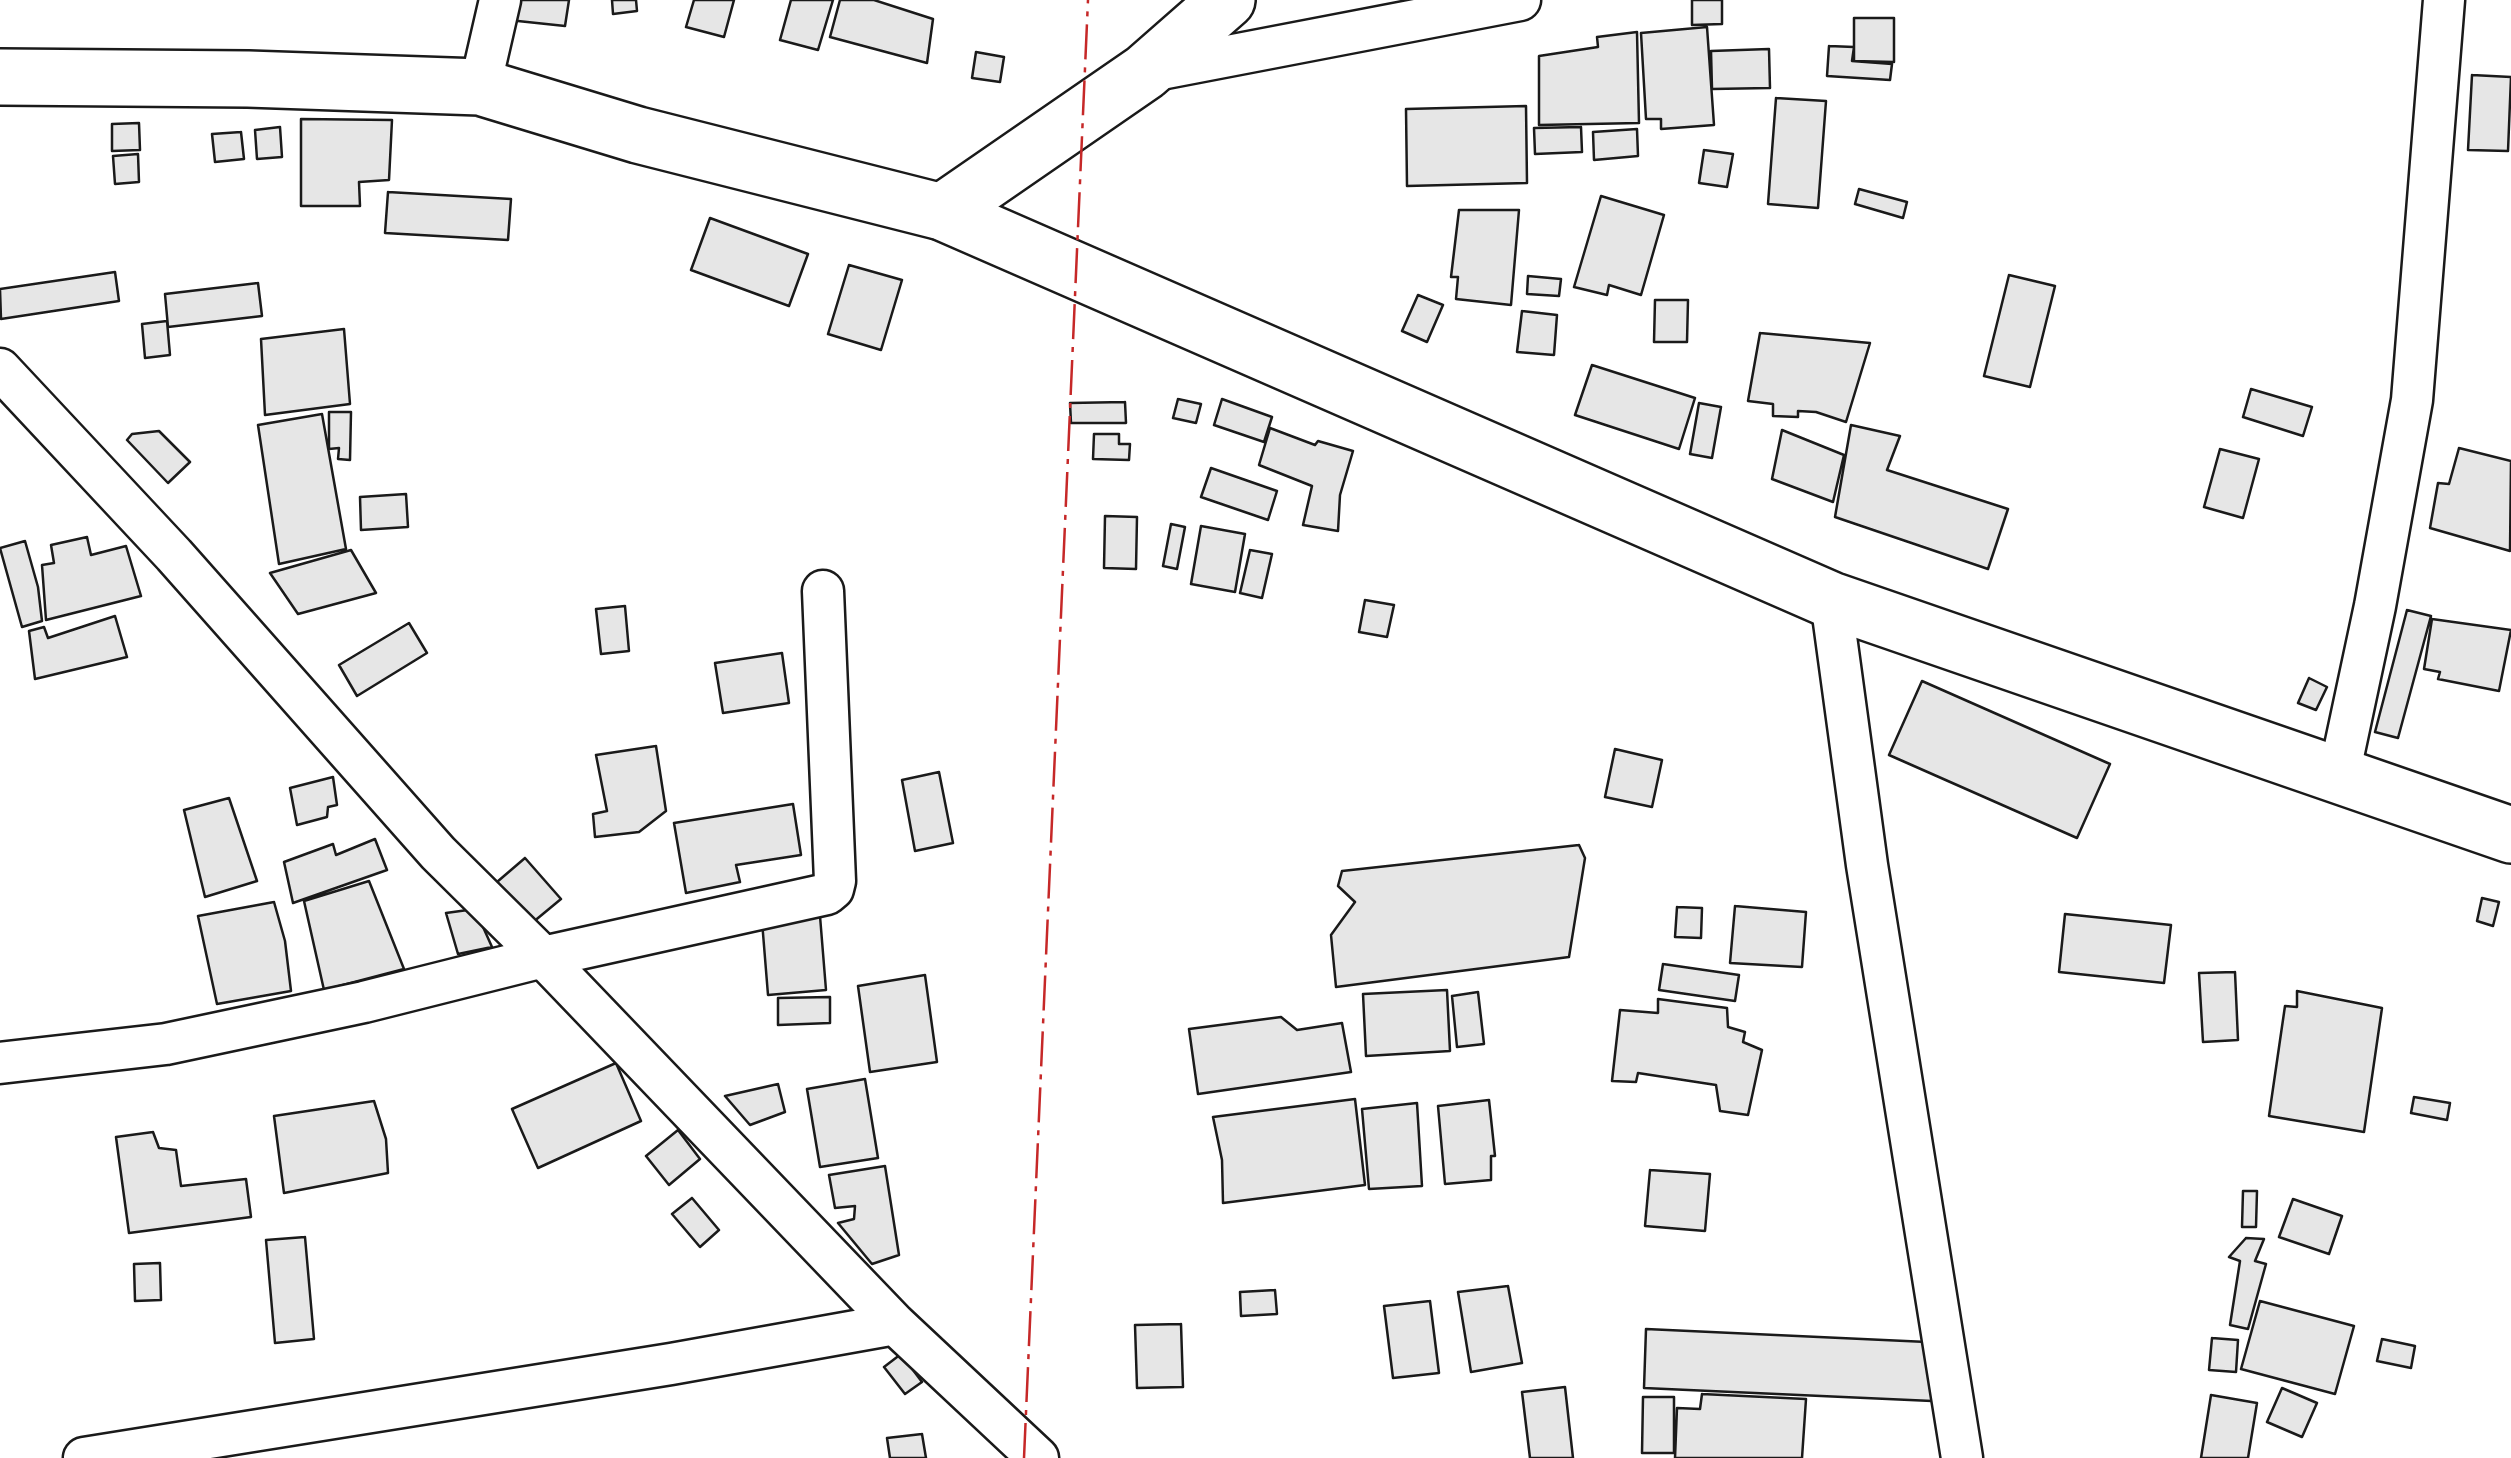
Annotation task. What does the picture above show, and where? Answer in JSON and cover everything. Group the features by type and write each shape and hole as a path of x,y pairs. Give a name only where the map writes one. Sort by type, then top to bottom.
{"main road":[{"path":"942,212 1145,72 1227,0"},
{"path":"0,78 248,79 480,88 638,135 942,212 1831,600 2511,835"}],"street":[{"path":"480,88 500,0"},
{"path":"1145,72 1520,0"},
{"path":"2339,775 2375,606 2412,400 2444,0"},
{"path":"0,369 174,555 438,853 895,1324 1038,1458"},
{"path":"0,1063 166,1044 828,894 833,889 823,592"},
{"path":"1831,600 1867,864 1962,1458"},
{"path":"84,1458 612,1374 895,1324"}],"building":[{"path":"498,0 569,0 565,26 499,19"},
{"path":"612,0 636,0 637,11 613,14"},
{"path":"694,0 734,0 724,37 686,27"},
{"path":"791,0 833,0 818,50 780,40"},
{"path":"840,0 874,0 933,19 927,63 830,37"},
{"path":"1692,0 1722,0 1722,24 1692,25"},
{"path":"1854,18 1894,18 1894,62 1854,61"},
{"path":"1707,27 1714,125 1661,129 1661,119 1646,119 1641,33"},
{"path":"1637,32 1639,123 1539,125 1539,56 1598,47 1597,37"},
{"path":"1829,46 1854,47 1852,61 1892,64 1890,80 1827,76"},
{"path":"1769,49 1770,88 1712,89 1711,51"},
{"path":"976,52 1004,57 1000,82 972,78"},
{"path":"2472,75 2511,77 2508,151 2468,150"},
{"path":"1776,98 1826,101 1818,208 1768,204"},
{"path":"1526,106 1527,183 1407,186 1406,109"},
{"path":"301,119 392,120 389,180 359,182 360,206 301,206"},
{"path":"139,123 140,150 112,151 112,124"},
{"path":"280,127 282,157 257,159 255,130"},
{"path":"1581,127 1582,152 1535,154 1534,128"},
{"path":"1637,129 1638,156 1594,160 1593,132"},
{"path":"241,132 244,159 215,162 212,134"},
{"path":"1704,150 1733,154 1727,187 1699,183"},
{"path":"138,154 139,182 115,184 113,156"},
{"path":"1859,189 1907,202 1903,218 1855,204"},
{"path":"388,192 511,199 508,240 385,233"},
{"path":"1601,196 1664,215 1641,295 1609,285 1607,295 1574,287"},
{"path":"1459,210 1519,210 1511,305 1456,299 1458,277 1451,277"},
{"path":"710,218 808,254 789,306 691,270"},
{"path":"849,265 902,280 881,350 828,334"},
{"path":"115,272 119,301 1,319 0,289"},
{"path":"2009,275 2055,286 2030,387 1984,376"},
{"path":"1528,276 1561,279 1559,296 1527,294"},
{"path":"258,283 262,316 168,327 165,294"},
{"path":"1418,295 1443,305 1427,342 1402,331"},
{"path":"1655,300 1688,300 1687,342 1654,342"},
{"path":"1522,311 1557,315 1554,355 1517,352"},
{"path":"167,321 170,355 145,358 142,324"},
{"path":"344,329 350,404 265,415 261,339"},
{"path":"1760,333 1870,343 1846,422 1816,412 1798,411 1798,417 1773,416 1773,404 1748,401"},
{"path":"1592,365 1695,398 1679,449 1575,415"},
{"path":"2251,389 2312,407 2303,436 2243,417"},
{"path":"1178,399 1201,404 1196,423 1173,418"},
{"path":"1222,399 1272,417 1264,442 1214,425"},
{"path":"1125,402 1126,423 1071,423 1070,403"},
{"path":"1699,403 1721,407 1712,458 1690,454"},
{"path":"329,412 351,412 350,460 338,459 339,448 329,449"},
{"path":"322,414 346,549 279,564 258,425"},
{"path":"1851,425 1900,436 1887,470 2008,509 1988,569 1835,517"},
{"path":"1270,428 1315,445 1318,441 1353,451 1340,495 1338,531 1303,525 1312,486 1259,465"},
{"path":"1782,430 1844,455 1833,502 1772,479"},
{"path":"159,431 190,462 168,483 127,440 132,434"},
{"path":"1094,434 1119,434 1119,444 1130,444 1129,460 1093,459"},
{"path":"2459,448 2511,461 2510,551 2430,528 2438,483 2449,484"},
{"path":"2220,449 2259,459 2243,518 2204,507"},
{"path":"1211,468 1277,491 1268,520 1201,497"},
{"path":"406,494 408,527 361,530 360,497"},
{"path":"1105,516 1137,517 1136,569 1104,568"},
{"path":"1171,524 1185,527 1177,569 1163,566"},
{"path":"1201,526 1245,534 1235,592 1191,584"},
{"path":"87,537 91,555 126,546 141,596 46,620 42,565 54,563 51,545"},
{"path":"25,541 38,587 42,621 22,627 0,548"},
{"path":"351,550 376,593 298,614 270,573"},
{"path":"1250,550 1272,554 1262,598 1240,593"},
{"path":"1365,600 1394,605 1387,637 1359,632"},
{"path":"625,606 629,651 601,654 596,609"},
{"path":"2407,610 2431,616 2398,738 2375,732"},
{"path":"115,616 127,657 35,679 29,631 44,627 48,638"},
{"path":"2432,619 2511,630 2499,691 2438,679 2440,672 2424,669"},
{"path":"409,623 427,653 357,696 339,665"},
{"path":"782,653 789,703 723,713 715,663"},
{"path":"2309,678 2327,687 2316,710 2298,703"},
{"path":"1922,681 2110,764 2077,838 1889,755"},
{"path":"656,746 666,811 639,832 595,837 593,814 607,811 596,755"},
{"path":"1615,749 1662,760 1652,807 1605,797"},
{"path":"939,772 953,843 915,851 902,780"},
{"path":"333,777 337,805 328,807 327,817 297,825 290,788"},
{"path":"229,798 257,881 205,897 184,810"},
{"path":"793,804 801,855 736,865 740,882 686,893 674,823"},
{"path":"375,839 387,870 293,903 284,862 333,844 336,855"},
{"path":"1579,845 1585,858 1569,957 1336,987 1331,935 1355,902 1338,886 1342,871"},
{"path":"525,858 561,899 532,923 497,882"},
{"path":"369,881 404,969 324,990 304,901"},
{"path":"2482,898 2499,902 2493,926 2477,921"},
{"path":"274,902 285,941 291,991 217,1004 198,916"},
{"path":"1735,906 1806,912 1802,967 1730,963"},
{"path":"1677,907 1702,908 1701,938 1675,937"},
{"path":"475,909 492,947 458,954 446,913"},
{"path":"2065,914 2171,925 2164,983 2059,972"},
{"path":"820,916 826,990 768,995 762,921"},
{"path":"1663,964 1739,975 1735,1001 1659,990"},
{"path":"2235,972 2238,1040 2203,1042 2199,973"},
{"path":"925,975 937,1062 870,1072 858,986"},
{"path":"1447,990 1450,1051 1366,1056 1363,994"},
{"path":"2297,991 2382,1008 2364,1132 2269,1116 2285,1006 2297,1007"},
{"path":"1478,992 1484,1044 1457,1047 1452,996"},
{"path":"830,997 830,1023 778,1025 778,998"},
{"path":"1658,999 1727,1008 1728,1027 1745,1032 1743,1042 1762,1050 1748,1115 1720,1111 1716,1085 1638,1073 1636,1082 1612,1081 1620,1010 1658,1013"},
{"path":"1281,1017 1297,1030 1342,1023 1351,1072 1198,1094 1189,1029"},
{"path":"616,1063 641,1121 538,1168 512,1109"},
{"path":"865,1079 878,1158 820,1167 807,1089"},
{"path":"778,1084 785,1112 750,1125 725,1096"},
{"path":"2414,1097 2450,1103 2447,1120 2411,1113"},
{"path":"1355,1099 1365,1185 1223,1203 1222,1160 1213,1117"},
{"path":"1489,1100 1495,1156 1491,1156 1491,1180 1445,1184 1438,1106"},
{"path":"374,1101 386,1139 388,1173 284,1193 274,1116"},
{"path":"1417,1103 1422,1186 1369,1189 1362,1109"},
{"path":"678,1130 700,1159 669,1185 646,1156"},
{"path":"153,1132 159,1148 176,1150 181,1186 246,1179 251,1217 129,1233 116,1137"},
{"path":"885,1166 899,1255 872,1264 838,1223 854,1219 855,1206 835,1208 829,1175"},
{"path":"1650,1170 1710,1174 1705,1231 1645,1226"},
{"path":"2243,1191 2257,1191 2256,1227 2242,1227"},
{"path":"692,1198 719,1230 700,1247 672,1214"},
{"path":"2293,1199 2342,1216 2329,1254 2279,1237"},
{"path":"305,1237 314,1339 275,1343 266,1240"},
{"path":"2246,1238 2264,1239 2255,1261 2266,1264 2248,1329 2230,1325 2240,1261 2229,1257"},
{"path":"160,1263 161,1300 135,1301 134,1264"},
{"path":"1508,1286 1522,1363 1471,1372 1458,1292"},
{"path":"1275,1290 1277,1314 1241,1316 1240,1292"},
{"path":"1430,1301 1439,1373 1393,1378 1384,1306"},
{"path":"2260,1301 2354,1326 2335,1394 2241,1369"},
{"path":"1181,1324 1183,1387 1137,1388 1135,1325"},
{"path":"1646,1329 1927,1342 1932,1401 1644,1388"},
{"path":"2212,1338 2238,1340 2236,1372 2209,1370"},
{"path":"2382,1339 2415,1346 2411,1368 2377,1361"},
{"path":"901,1354 922,1382 905,1394 884,1367"},
{"path":"1565,1387 1573,1458 1530,1458 1522,1392"},
{"path":"2282,1388 2317,1403 2302,1437 2267,1422"},
{"path":"1702,1394 1806,1399 1802,1458 1675,1458 1677,1408 1700,1409"},
{"path":"2211,1395 2257,1403 2248,1458 2201,1458"},
{"path":"1643,1397 1674,1397 1674,1453 1642,1453"},
{"path":"922,1434 926,1458 890,1458 887,1438"}],"power":[{"path":"1024,1458 1088,0"}]}
